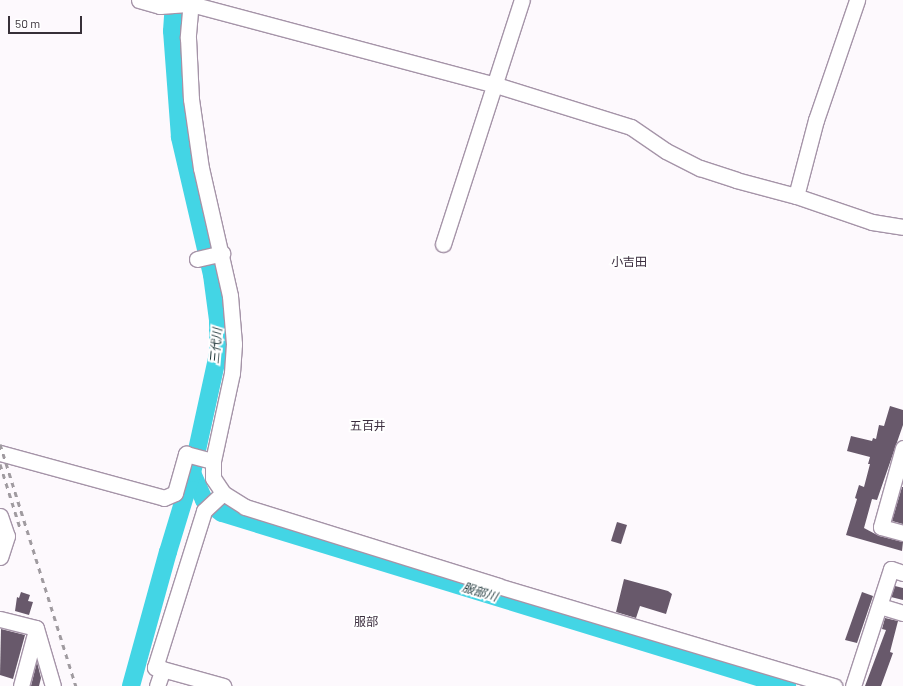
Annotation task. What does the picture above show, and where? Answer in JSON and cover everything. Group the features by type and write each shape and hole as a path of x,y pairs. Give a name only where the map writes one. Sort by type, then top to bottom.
{"street":[{"path":"139,0 164,5 189,2 496,85 631,127 666,151 700,168 736,180 796,196 872,222 903,228"},
{"path":"443,244 496,85 522,0"},
{"path":"796,196 816,120 857,0"},
{"path":"189,2 188,38 191,99 201,168 230,296 234,344 232,374 211,461 214,478 221,495 245,507 802,682 834,686"},
{"path":"198,258 221,253"},
{"path":"0,452 164,498 175,493 186,454 211,461"},
{"path":"902,455 897,494 881,527 903,533"},
{"path":"217,685 155,667 204,511 221,495"},
{"path":"0,516 7,536 0,557"},
{"path":"853,686 880,606 897,571"},
{"path":"880,606 903,613"},
{"path":"0,619 36,630"},
{"path":"21,686 36,630"},
{"path":"36,630 53,686"},
{"path":"157,686 163,669"}],"building":[{"path":"890,406 903,410 903,425 877,500 872,499 864,528 879,536 903,542 902,551 846,535 857,499 855,498 859,485 864,487 870,464 868,464 870,457 847,451 851,436 872,441 873,438 876,439 879,425 884,426"},
{"path":"903,487 903,524 892,521"},
{"path":"617,522 627,525 621,544 611,541"},
{"path":"624,579 668,591 672,594 666,614 640,606 636,618 616,612"},
{"path":"895,586 903,588 903,600 891,597"},
{"path":"21,592 30,595 28,601 33,602 29,615 15,611 17,597 19,598"},
{"path":"862,592 873,596 857,643 845,640"},
{"path":"885,618 898,621 890,652 893,653 881,686 865,686 886,630 882,629"},
{"path":"1,629 25,635 13,679 0,675"},
{"path":"37,662 41,678 39,686 31,686"}],"waterway":[{"name":"三代川","path":"131,686 168,552 192,473 218,354 218,320 212,275 180,137 172,31 174,0"},
{"name":"服部川","path":"192,473 204,500 222,513 787,686"}],"railway":[{"path":"0,444 76,686"},
{"path":"0,464 20,528"}],"district":[{"name":"小吉田","path":"629,262"},
{"name":"五百井","path":"368,426"},
{"name":"服部","path":"366,622"}]}
